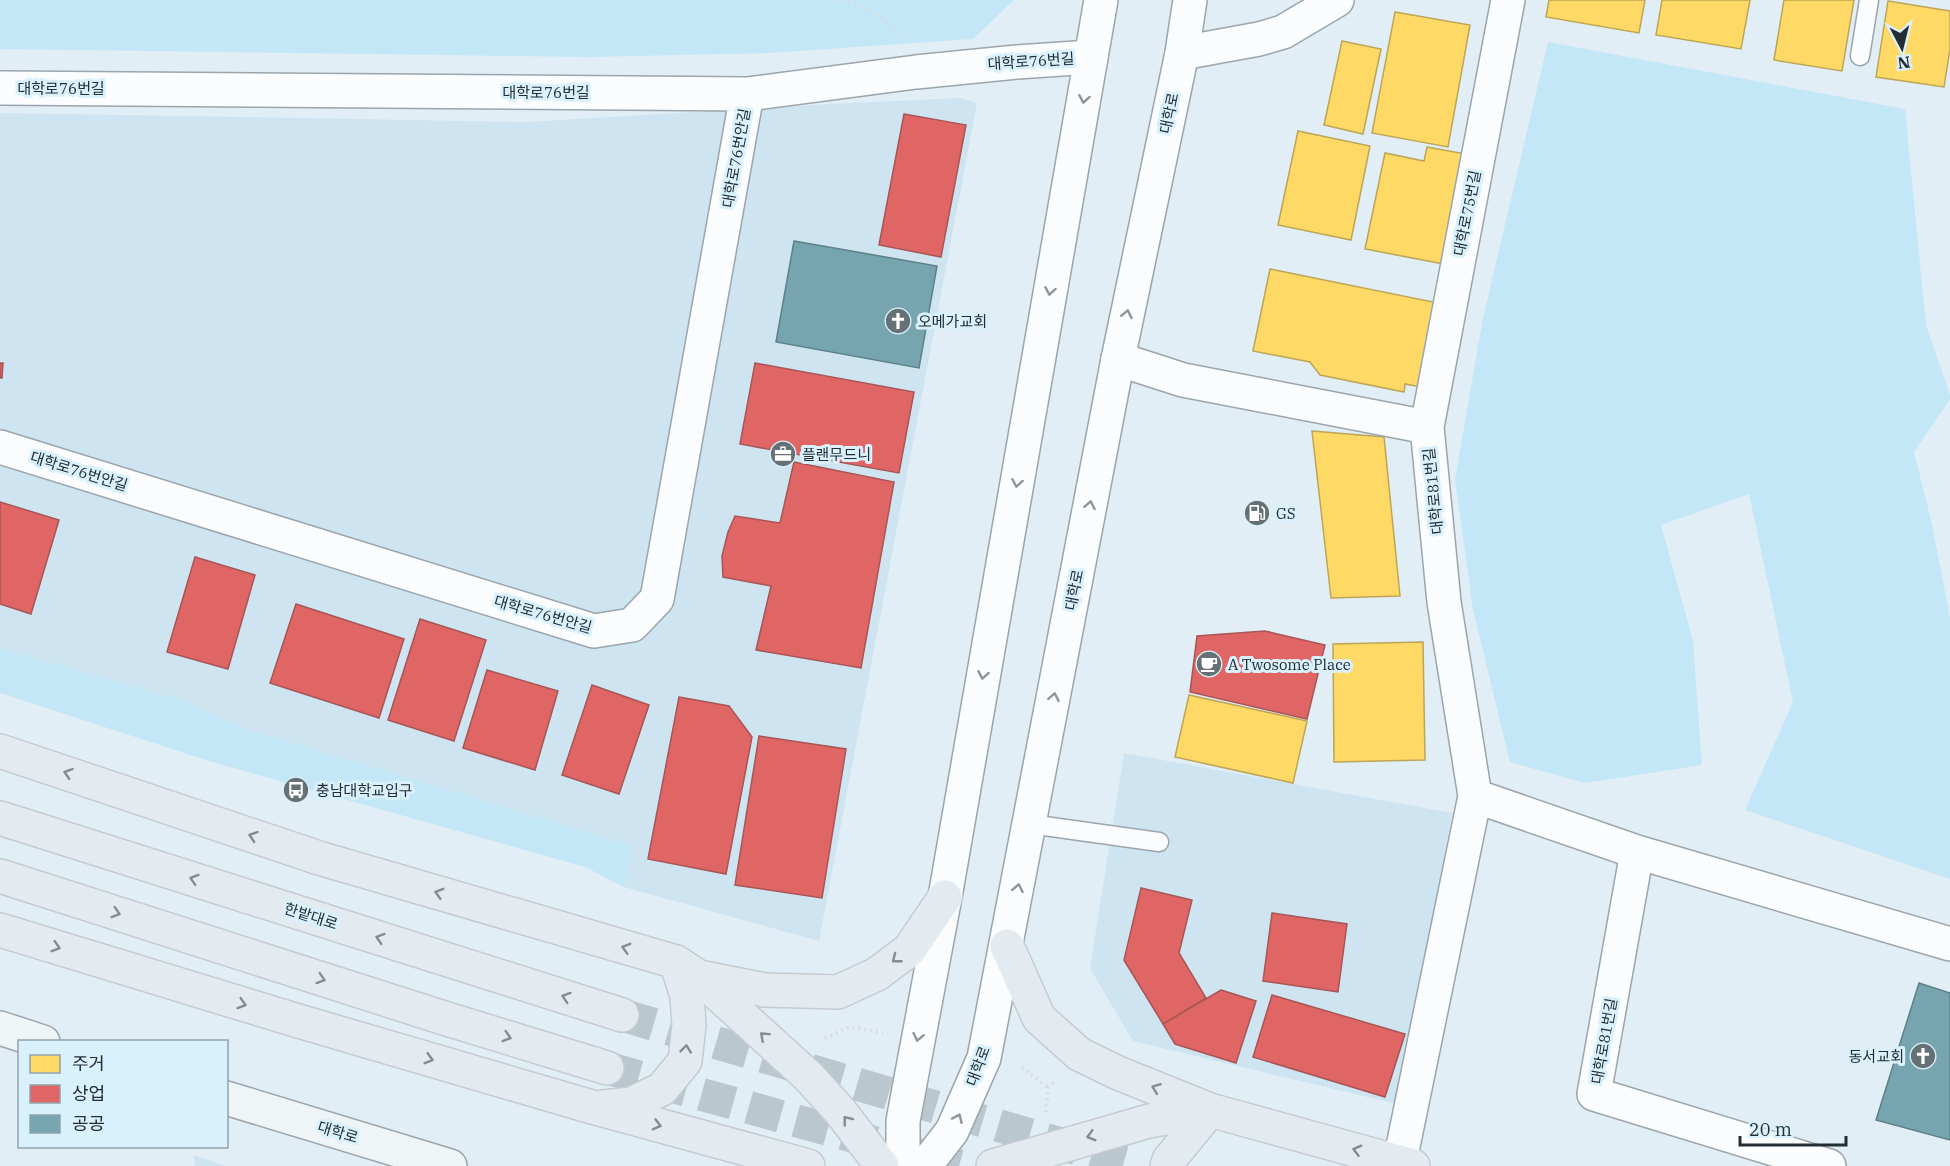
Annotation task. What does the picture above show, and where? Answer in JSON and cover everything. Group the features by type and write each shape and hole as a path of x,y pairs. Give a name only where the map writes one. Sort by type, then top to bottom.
{"main road":[{"path":"0,751 320,858 688,970 765,990 838,992 877,974 909,950 945,897"},
{"name":"한밭대로","path":"0,818 622,1015"},
{"path":"0,876 607,1068"},
{"path":"0,930 592,1107 808,1166"},
{"path":"1007,946 1039,1018 1079,1054 1118,1073 1210,1110 1406,1164"},
{"path":"592,1107 631,1104 662,1089 685,1061 688,1025 688,970"},
{"path":"688,970 808,1076 840,1111 882,1166"},
{"path":"0,1028 40,1040"},
{"name":"대학로","path":"228,1099 450,1166"},
{"path":"993,1166 1149,1121 1210,1110"},
{"path":"1167,1166 1169,1160 1210,1110"}],"street":[{"path":"903,1166 903,1121 945,897 1101,0"},
{"name":"대학로","path":"925,1166 952,1131 984,1058 1118,359 1182,52 1190,0"},
{"path":"1182,52 1259,39 1283,32 1338,0"},
{"name":"대학로75번길","path":"1426,427 1508,0"},
{"name":"대학로76번길","path":"0,88 747,94 916,72 1091,57"},
{"name":"대학로76번안길","path":"0,447 594,631 632,626 657,599 747,94"},
{"name":"대학로81번길","path":"1118,359 1183,380 1426,427 1444,602 1475,796 1406,1164"},
{"path":"1475,796 1637,852 1950,944"},
{"name":"대학로81번길","path":"1637,852 1594,1094 1829,1166"}],"lane":[{"path":"1860,56 1869,0"},
{"path":"1030,824 1159,842"}],"path":[{"path":"837,0 848,2 878,15 905,37 916,72"},
{"path":"825,1038 850,1027 883,1033"},
{"path":"1022,1067 1048,1088 1046,1112"}],"shaded area":[{"path":"0,0 1014,0 973,39 770,53 590,57 0,49"},
{"path":"1548,42 1905,109 1926,325 1950,395 1950,399 1914,452 1932,524 1950,618 1950,879 1745,810 1793,702 1749,494 1661,525 1693,641 1702,765 1585,783 1510,762 1473,610 1455,479 1483,318"},
{"path":"960,98 977,103 819,941 624,887 634,846 246,729 184,701 0,648 0,113 527,122"},
{"path":"0,648 184,701 246,729 634,846 624,887 585,867 209,761 0,693"},
{"path":"1124,753 1452,813 1407,1061 1397,1104 1133,1041 1090,968"},
{"path":"194,1155 226,1166 195,1166"}],"building: 주거":[{"path":"1549,0 1645,0 1639,33 1546,17"},
{"path":"1662,0 1750,0 1741,49 1656,35"},
{"path":"1784,0 1854,0 1842,71 1774,60"},
{"path":"1888,1 1950,11 1950,49 1944,87 1876,77"},
{"path":"1395,12 1470,25 1448,147 1372,133"},
{"path":"1342,41 1381,49 1363,134 1324,125"},
{"path":"1298,131 1370,146 1351,240 1278,225"},
{"path":"1427,147 1466,154 1444,264 1365,249 1385,153 1424,161"},
{"path":"1270,269 1438,303 1421,387 1405,384 1404,392 1320,375 1310,362 1253,351"},
{"path":"1312,431 1384,437 1400,596 1331,598"},
{"path":"1423,642 1425,760 1334,762 1333,644"},
{"path":"1189,695 1307,721 1293,783 1175,757"}],"building: 상업":[{"path":"904,114 966,125 941,257 879,245"},
{"path":"0,363 3,363 2,378 0,378"},
{"path":"755,363 914,392 899,473 740,444"},
{"path":"794,462 894,482 861,668 756,650 771,586 723,577 722,556 735,516 780,523"},
{"path":"0,502 59,520 31,614 0,604"},
{"path":"195,557 255,575 228,669 167,652"},
{"path":"296,604 404,639 379,718 270,683"},
{"path":"420,619 486,640 454,741 388,720"},
{"path":"1265,631 1325,645 1307,719 1190,692 1197,636"},
{"path":"487,670 558,691 535,770 463,748"},
{"path":"592,685 649,705 619,794 562,775"},
{"path":"679,697 729,706 752,737 726,874 648,859"},
{"path":"759,736 846,749 822,898 735,885"},
{"path":"1141,888 1192,900 1179,953 1206,998 1163,1024 1124,960"},
{"path":"1272,913 1347,924 1338,992 1263,981"},
{"path":"1221,990 1256,1001 1236,1063 1175,1044 1163,1024"},
{"path":"1272,995 1405,1034 1385,1097 1253,1057"}],"building: 공공":[{"path":"794,241 937,266 919,368 776,342"},
{"name":"동서교회","path":"1919,983 1950,993 1950,1140 1876,1120"}],"tunnel":[{"path":"622,1015 1136,1166"},
{"path":"607,1068 959,1166"}],"place":[{"name":"오메가교회","path":"898,321"},
{"name":"플랜무드니","path":"783,454"},
{"name":"GS","path":"1257,513"},
{"name":"A Twosome Place","path":"1209,664"},
{"name":"충남대학교입구","path":"296,790"},
{"name":"동서교회","path":"1923,1056"}]}
